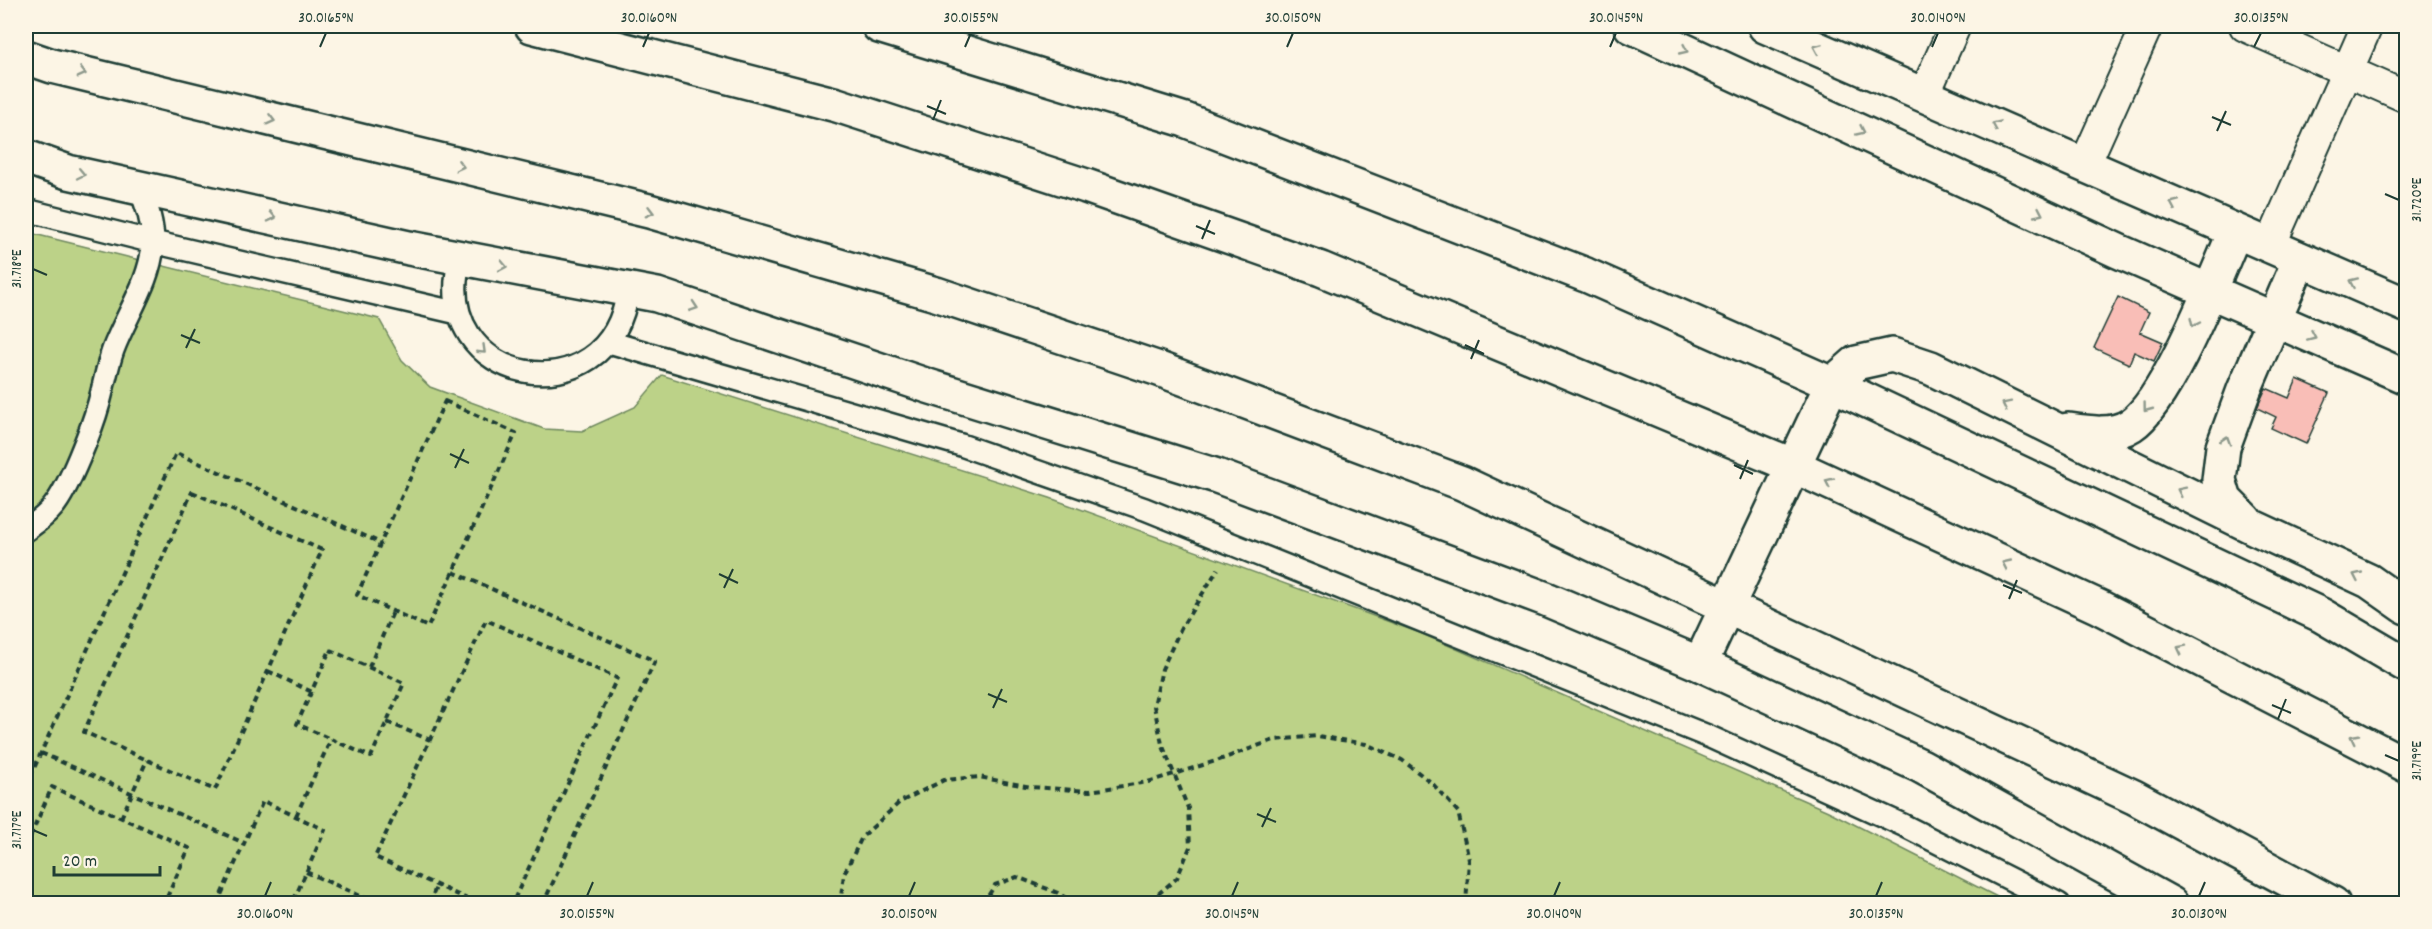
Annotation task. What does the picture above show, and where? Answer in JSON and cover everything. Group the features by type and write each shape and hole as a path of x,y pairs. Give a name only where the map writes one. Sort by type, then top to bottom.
{"street":[{"path":"532,26 837,105 1086,186 1321,269 1794,466 2099,607 2406,765"},
{"path":"879,26 1185,120 1586,275 1832,384 2321,615 2406,665"},
{"path":"1631,26 2209,292 2406,377"},
{"path":"1765,26 2406,305"},
{"path":"1924,95 1955,26"},
{"path":"2085,164 2147,26"},
{"path":"2245,26 2406,97"},
{"path":"2270,246 2367,26"},
{"path":"26,57 52,66 649,211 936,294 1159,369 1462,483 2134,797 2333,903"},
{"path":"26,157 68,172 460,258 657,295 928,386 1217,476 1546,599 1700,664 1921,766 2171,903"},
{"path":"2050,427 2087,433 2110,433 2130,426 2147,411 2173,368 2235,231"},
{"path":"2253,527 2225,500 2219,480 2223,447 2244,390 2300,259"},
{"path":"1700,664 1832,384 1856,363 1892,355 1931,368 2253,527 2369,581 2406,607"}],"lane":[{"path":"26,530 55,506 84,444 97,410 112,353 147,273 153,242 152,223 147,204 138,186"},
{"path":"26,210 458,313"},
{"path":"460,258 455,276 455,295 458,313 465,330 490,358 507,368 525,373 562,372 596,355 609,342 622,317 628,290"},
{"path":"609,342 961,445 1115,498 1237,544 1710,736 1903,825 2059,903"}],"path":[{"path":"445,401 516,433 428,627 357,595 381,543 445,401"},
{"path":"26,786 176,453 381,543"},
{"path":"192,492 322,550 268,671 215,790 84,732 192,492"},
{"path":"1140,903 1150,900 1176,878 1190,847 1188,808 1162,744 1154,706 1162,669 1181,628 1207,584 1237,544"},
{"path":"453,572 656,661 543,903"},
{"path":"369,667 393,612"},
{"path":"478,903 375,857 486,620 617,678 512,903"},
{"path":"330,650 369,667 404,683 371,757 297,724 330,650"},
{"path":"268,671 312,692"},
{"path":"387,722 430,740"},
{"path":"840,903 844,874 862,837 900,802 944,780 979,777 1031,787 1090,791 1148,782 1274,740 1318,736 1366,744 1402,760 1432,783 1458,812 1469,860 1466,903"},
{"path":"296,816 331,739"},
{"path":"41,753 244,843"},
{"path":"122,818 147,760"},
{"path":"26,846 52,787 189,848 164,903"},
{"path":"217,903 263,801 325,830 292,903"},
{"path":"306,872 379,903"},
{"path":"983,903 994,885 1017,877 1058,893 1075,903"},
{"path":"429,903 437,885"}],"green space":[{"path":"26,232 379,319 402,360 430,387 544,429 582,431 635,407 662,375 1050,498 1420,633 1828,811 2009,903 26,904"}],"building":[{"path":"2118,297 2149,312 2140,332 2163,342 2154,361 2134,352 2129,364 2094,348"},
{"path":"2297,379 2329,393 2306,444 2271,428 2276,417 2257,408 2266,388 2289,398"}]}
